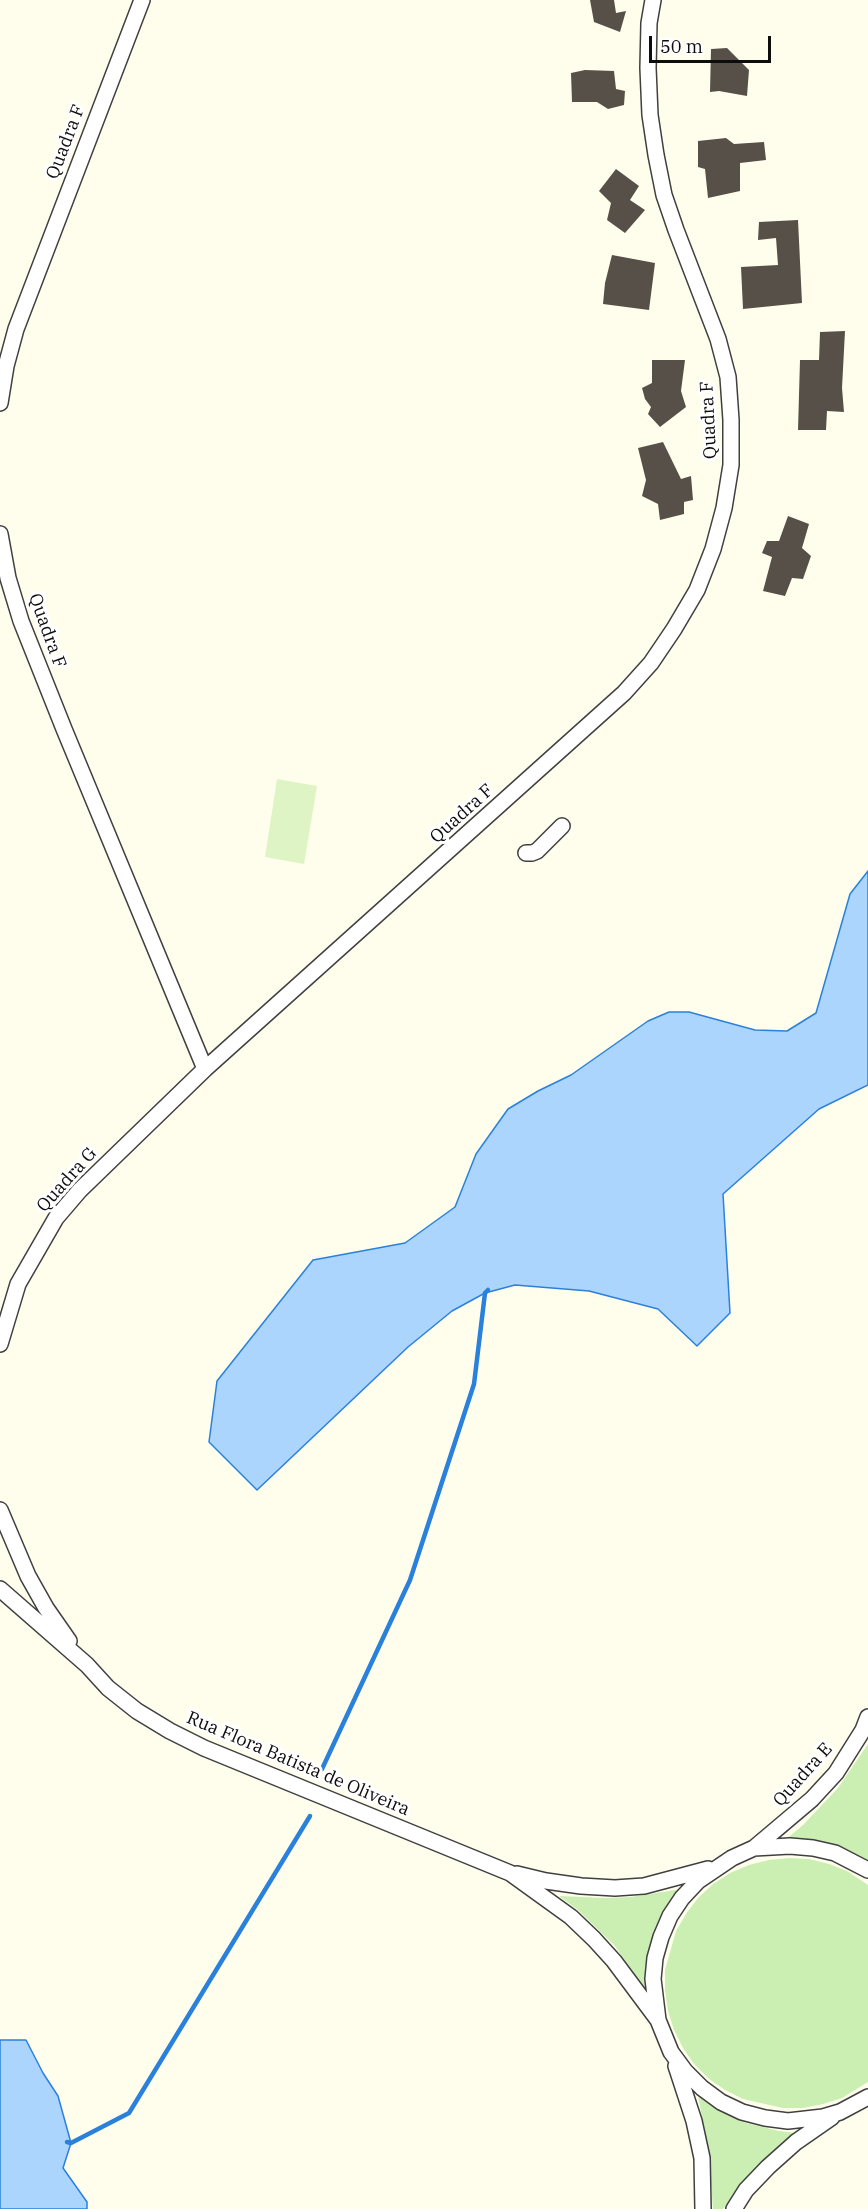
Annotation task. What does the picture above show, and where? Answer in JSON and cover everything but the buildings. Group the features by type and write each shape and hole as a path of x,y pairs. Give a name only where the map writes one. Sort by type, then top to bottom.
{"street":[{"name":"Quadra F","path":"0,403 6,366 16,329 142,0"},
{"name":"Quadra F","path":"0,534 8,578 21,621 205,1069 624,693 651,663 697,590 713,549 724,508 731,465 728,377 718,339 664,195 656,155 650,115 648,68 653,0"},
{"path":"526,852 537,851 562,826"},
{"name":"Quadra G","path":"0,1344 18,1284 56,1218 101,1169 205,1069"},
{"name":"Rua Flora Batista de Oliveira","path":"0,1510 28,1576 46,1608 87,1665"},
{"name":"Rua Flora Batista de Oliveira","path":"0,1589 87,1665 108,1688 137,1711 170,1731 204,1748 510,1873 558,1883 615,1888 644,1886 717,1867"},
{"name":"Quadra E","path":"754,1848 812,1799 836,1773 863,1730 868,1717"},
{"path":"703,2209 702,2158 694,2121 658,2020 653,1979 655,1958 670,1916 682,1898 698,1881 717,1867 754,1848 790,1846 813,1848 835,1853 868,1870"},
{"name":"Rua Flora Batista de Oliveira","path":"510,1873 571,1917 594,1939 614,1961 658,2020"},
{"path":"671,2052 702,2088 721,2102 742,2112 788,2121 806,2120 840,2112"},
{"path":"734,2209 747,2190 768,2167 796,2142 840,2112 866,2099"}],"green space":[{"path":"277,779 317,786 304,864 265,857"},
{"path":"868,1744 868,1863 837,1847 784,1841 803,1825 838,1788"},
{"path":"789,1858 809,1859 829,1864 847,1871 868,1885 868,2082 842,2098 803,2108 783,2108 743,2099 709,2079 694,2064 674,2030 665,1990 665,1970 676,1931 698,1898 730,1873 749,1865"},
{"path":"681,1889 671,1900 656,1927 647,1956 645,1988 614,1945 578,1910 559,1896 631,1897"},
{"path":"698,2096 746,2123 796,2133 756,2167 723,2209 713,2209 708,2146"}],"water":[{"path":"868,871 868,1085 819,1109 723,1194 730,1313 697,1346 658,1309 589,1291 515,1285 485,1293 452,1311 408,1347 257,1490 209,1442 217,1381 313,1260 405,1243 455,1207 476,1154 508,1109 571,1075 648,1021 669,1012 689,1012 755,1030 787,1031 816,1013 850,894"},
{"path":"0,2040 26,2040 58,2096 71,2143 63,2168 87,2202 87,2209 0,2209"}],"waterway":[{"path":"322,1769 410,1580 474,1384 485,1293 488,1290"},
{"path":"67,2142 71,2143 129,2113 310,1816"}]}
